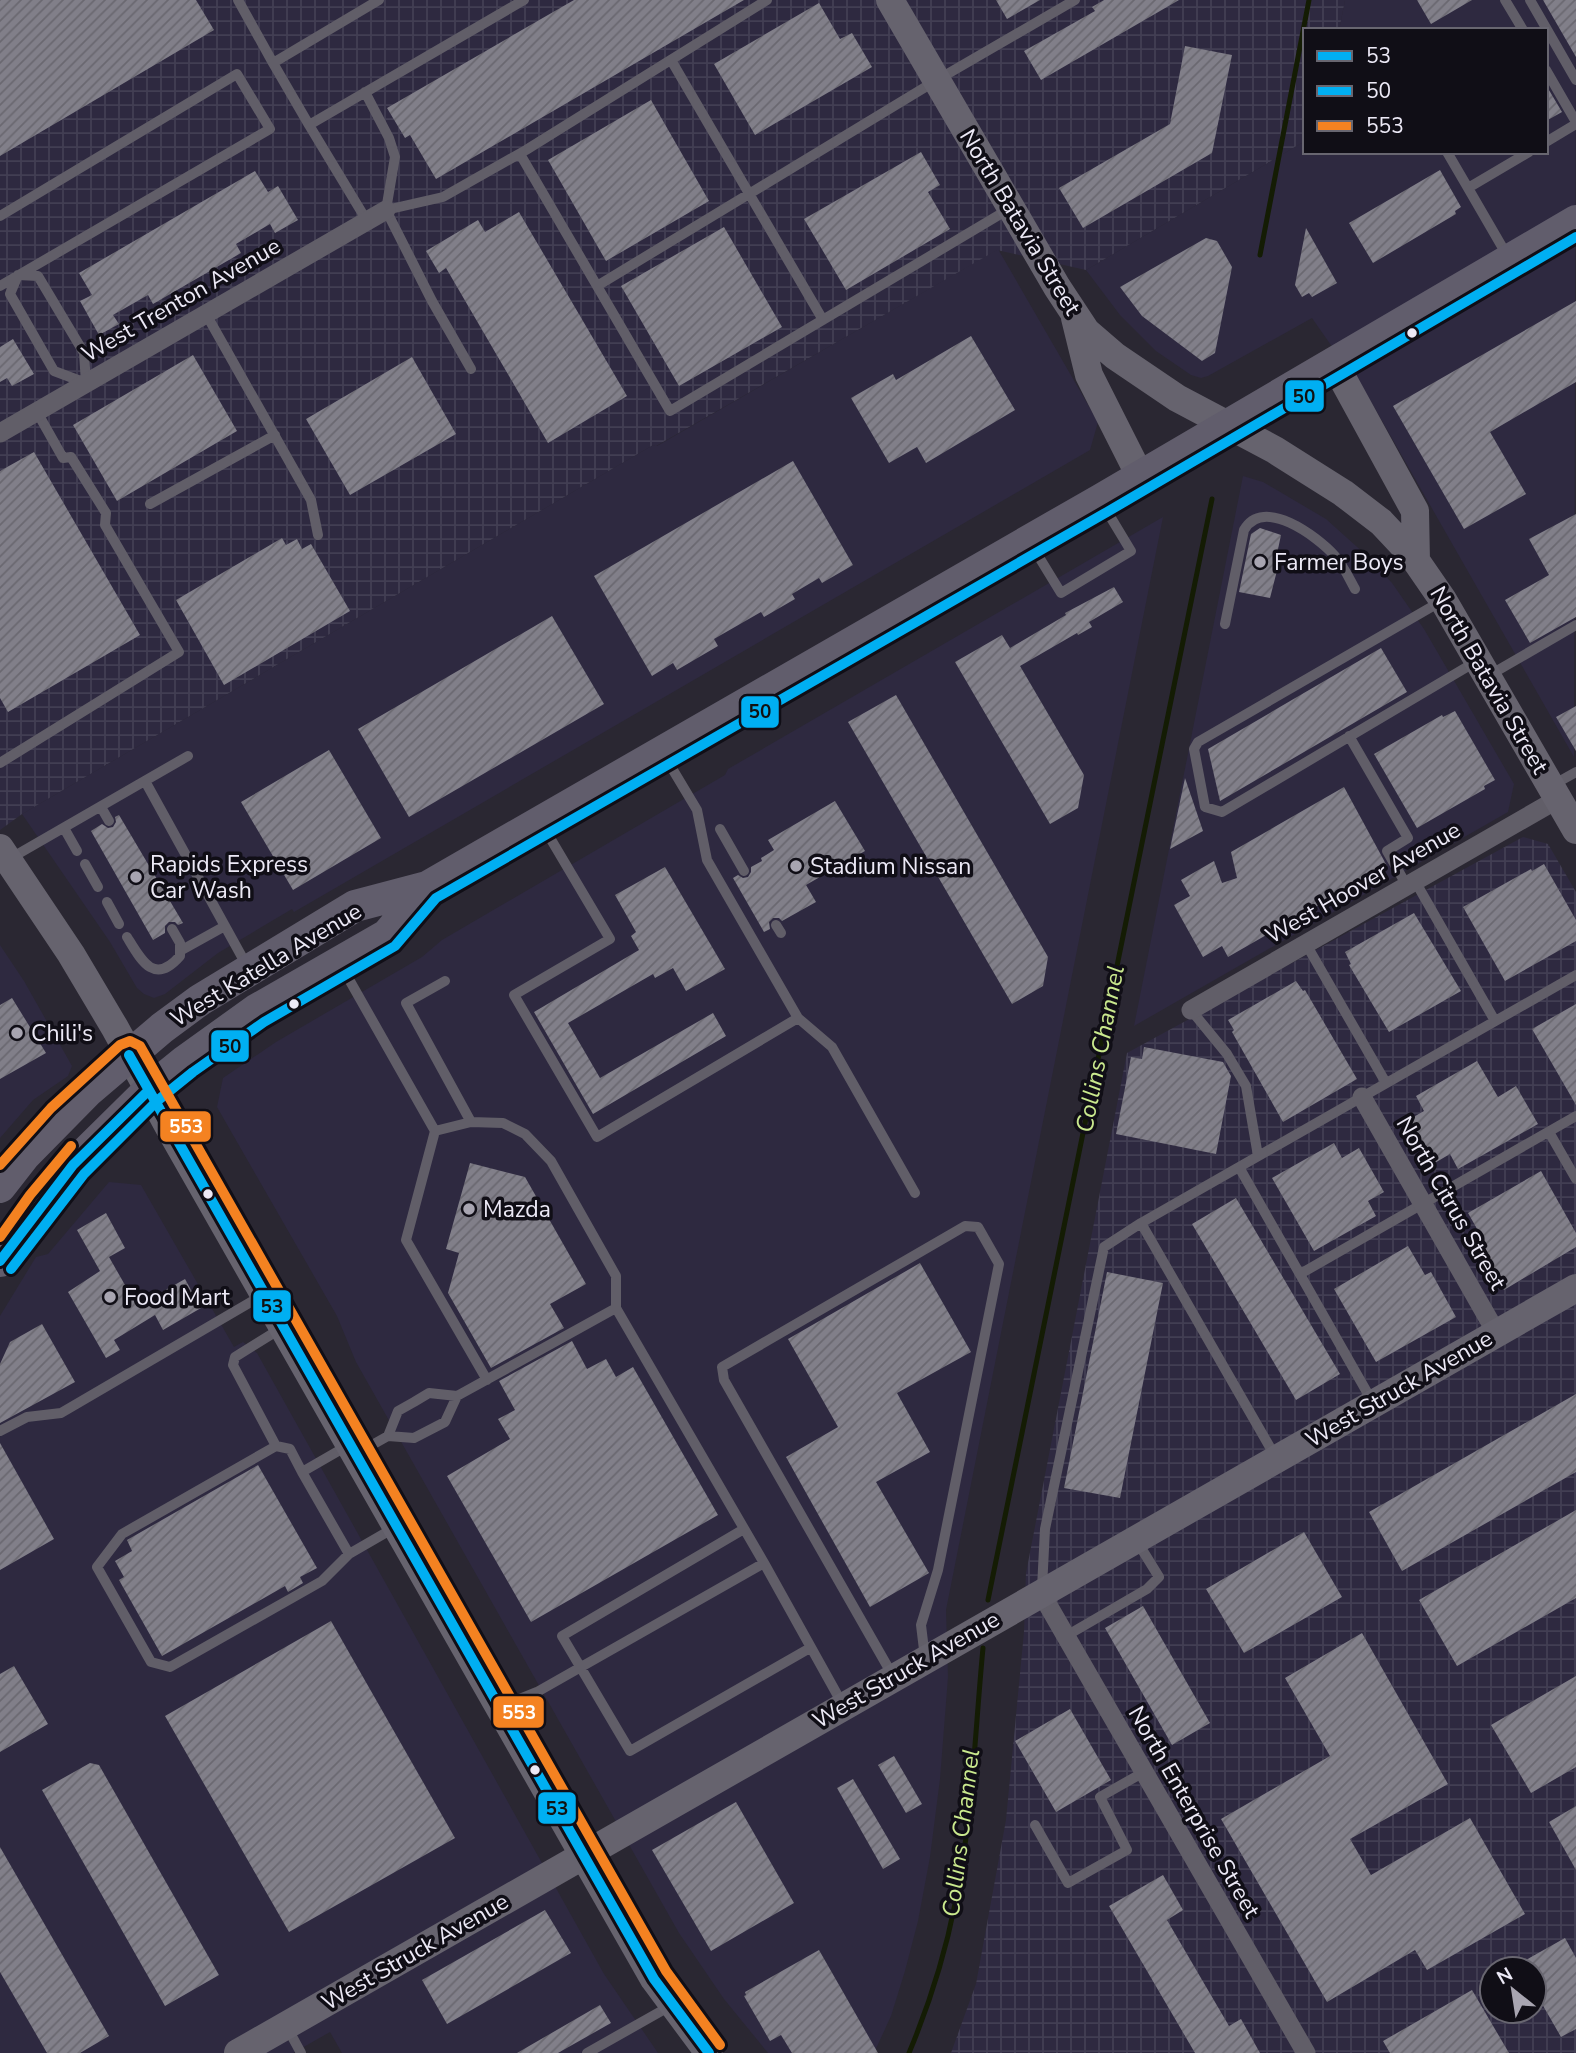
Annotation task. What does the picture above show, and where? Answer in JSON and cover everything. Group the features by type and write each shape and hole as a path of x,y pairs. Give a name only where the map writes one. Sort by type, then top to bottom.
{"main road":[{"name":"West Katella Avenue","path":"0,1187 47,1131 129,1055 200,1000 248,970 355,906 427,887 1100,500 1576,222"},
{"name":"West Katella Avenue","path":"0,1261 73,1165 148,1091 185,1060 256,1010 387,935 427,887"}],"street":[{"name":"North Batavia Street","path":"890,0 1074,316 1086,331 1145,378 1275,450 1343,493 1381,522 1416,561 1443,600 1576,830"},
{"name":"West Trenton Avenue","path":"0,433 386,210"},
{"path":"1074,316 1089,375 1140,476"},
{"path":"1334,363 1415,511 1416,561"},
{"name":"West Hoover Avenue","path":"1191,1010 1411,883 1555,793"},
{"path":"4,854 71,954 654,1979 709,2053"},
{"name":"North Citrus Street","path":"1362,1097 1497,1334"},
{"name":"West Struck Avenue","path":"238,2053 1576,1288"},
{"name":"North Enterprise Street","path":"1041,1593 1306,2053"}],"lane":[{"path":"238,0 367,221"},
{"path":"273,63 379,0"},
{"path":"309,125 524,0"},
{"path":"386,210 443,197 520,154 767,0"},
{"path":"597,286 937,80 1075,0"},
{"path":"1506,0 1522,28"},
{"path":"1530,0 1546,28"},
{"path":"1548,31 1576,80"},
{"path":"671,60 823,320"},
{"path":"0,216 237,74 270,129 0,286"},
{"path":"1548,74 1576,123 1548,141"},
{"path":"365,92 395,157 386,210 432,301 471,369"},
{"path":"520,154 670,411 1012,208"},
{"path":"1448,154 1510,260"},
{"path":"1468,188 1526,154"},
{"path":"18,275 38,276 84,353 86,383 54,371 10,294 18,275"},
{"path":"206,314 311,500 318,535"},
{"path":"0,749 3,761 178,652 105,525 106,513 71,457 64,458 37,412"},
{"path":"150,504 275,435"},
{"path":"1029,541 1061,593 1130,551 1100,500"},
{"path":"1225,624 1244,530 1255,517 1272,516 1305,533 1333,554 1355,589"},
{"path":"1443,600 1198,742 1194,749 1205,807 1223,811 1349,736 1483,668 1576,625"},
{"path":"1349,736 1408,838 1387,851 1411,883 1495,1021"},
{"path":"662,752 697,810 707,860 798,1018 832,1047 915,1193"},
{"path":"4,854 64,828 188,756"},
{"path":"1555,793 1576,772"},
{"path":"145,781 248,970"},
{"path":"101,807 109,821"},
{"path":"541,821 610,939 514,995 597,1138 798,1018"},
{"path":"64,828 77,851"},
{"path":"720,829 744,871"},
{"path":"85,864 98,887"},
{"path":"107,902 120,923"},
{"path":"180,951 225,926"},
{"path":"127,937 146,966 154,970 165,968 180,956 180,943 172,929"},
{"path":"1306,944 1386,1083"},
{"path":"340,962 435,1131 406,1240 486,1380"},
{"path":"1041,1593 1045,1529 1104,1247 1238,1167 1576,975"},
{"path":"445,981 406,1003 471,1122"},
{"path":"1191,1010 1227,1054 1245,1086 1258,1156"},
{"path":"1300,1275 1576,1116"},
{"path":"435,1131 471,1122 503,1123 525,1134 551,1161 616,1276 616,1308 843,1705"},
{"path":"1549,1132 1576,1179"},
{"path":"1238,1167 1374,1404"},
{"path":"1141,1223 1277,1459"},
{"path":"893,1677 723,1380 722,1367 965,1226 978,1227 999,1264 938,1570 921,1625 925,1658"},
{"path":"0,1431 27,1417 61,1413 264,1294"},
{"path":"302,1472 388,1436 414,1438 444,1422 457,1396 616,1308"},
{"path":"276,1446 233,1361 235,1357 283,1328"},
{"path":"388,1436 398,1411 429,1393 457,1396"},
{"path":"349,1554 289,1449 276,1446 122,1534 97,1567 150,1662 170,1667 322,1581 349,1554 397,1526"},
{"path":"744,1530 562,1636 630,1751 810,1648"},
{"path":"1066,1636 1147,1589 1159,1577 1136,1539"},
{"path":"500,1706 537,1692 764,1563"},
{"path":"1035,1825 1068,1883 1127,1850 1100,1797 1144,1772"},
{"path":"587,2053 673,2004"},
{"path":"286,2026 301,2053"}],"shaded area":[{"path":"0,0 1345,0 1339,28 1303,28 1303,142 1086,270 997,250 656,446 653,445 22,814 0,830"},
{"path":"1345,0 1576,0 1574,757 1374,407 1312,318 1201,378 1191,375 1156,351 1120,315 1086,270 1303,142 1303,154 1548,154 1548,28 1339,28"},
{"path":"998,249 1098,422 1090,450 294,912 292,909 218,953 165,994 154,998 137,988 110,942 22,814 653,445 657,446"},
{"path":"1243,476 1263,482 1326,519 1392,583 1424,629 1514,784 1508,812 1134,1026"},
{"path":"1163,517 946,1610 948,1677 940,1779 918,1921 891,2016 874,2053 768,2053 724,1999 679,1933 356,1362 337,1316 217,1107 223,1078 276,1042 422,957 442,940 725,775 728,769"},
{"path":"1523,837 1548,844 1576,892 1576,2053 951,2053 976,1984 1006,1820 1024,1632 1026,1573 1127,1053"},
{"path":"0,945 24,981 72,1066 68,1076 33,1100 0,1138"},
{"path":"109,1182 141,1185 234,1347 243,1342 257,1353 604,1974 658,2053 342,2053 330,2032 293,2053 0,2053 0,1316 36,1257 48,1254"}],"building":[{"path":"0,0 196,0 214,30 0,156"},
{"path":"574,0 744,0 436,179 410,135 405,138 387,108"},
{"path":"996,0 1040,0 1007,19"},
{"path":"1104,0 1179,0 1041,80 1024,51 1095,11 1092,7"},
{"path":"1417,0 1472,0 1431,24"},
{"path":"1543,0 1576,0 1576,57"},
{"path":"819,3 840,39 852,33 872,67 755,135 714,64"},
{"path":"1185,46 1232,55 1212,153 1083,228 1059,188 1170,124"},
{"path":"1548,88 1562,112 1548,120"},
{"path":"651,100 709,201 606,261 548,160"},
{"path":"921,152 940,185 928,192 950,229 846,290 804,219"},
{"path":"1440,170 1461,207 1455,211 1456,214 1373,263 1349,223"},
{"path":"255,171 268,192 278,186 298,220 275,233 270,224 236,244 241,253 153,304 148,295 113,315 119,324 99,335 80,301 92,295 79,273"},
{"path":"519,212 627,396 548,443 446,268 439,273 426,251 478,220 485,232"},
{"path":"724,227 782,327 679,386 621,286"},
{"path":"1306,228 1337,283 1312,297 1309,293 1302,297 1295,285"},
{"path":"1206,238 1217,241 1232,267 1215,353 1202,361 1142,316 1120,287"},
{"path":"1576,301 1576,382 1490,432 1526,494 1464,529 1393,406"},
{"path":"971,336 1015,410 926,463 917,447 889,463 851,398 893,374 896,380"},
{"path":"13,339 34,374 12,386 7,378 0,382 0,347"},
{"path":"193,355 237,431 117,501 73,425"},
{"path":"412,357 456,434 350,495 306,419"},
{"path":"34,452 140,635 8,712 0,698 0,471"},
{"path":"793,461 853,565 822,583 819,578 792,594 795,599 764,617 761,612 714,639 718,646 677,670 673,663 652,676 594,576"},
{"path":"1576,514 1576,617 1530,643 1505,600 1549,575 1529,539"},
{"name":"Farmer Boys","path":"1260,528 1281,535 1277,554 1281,555 1270,598 1239,592 1251,534"},
{"path":"282,538 286,545 297,539 302,549 311,544 350,611 224,685 176,600"},
{"path":"1114,587 1123,602 1089,622 1092,627 1020,666 1084,775 1078,808 1050,824 955,662 1002,635 1010,648 1066,615 1065,613"},
{"path":"552,616 604,704 409,817 358,729"},
{"path":"1381,648 1407,692 1220,801 1208,749"},
{"path":"896,695 1048,957 1043,986 1012,1004 848,722"},
{"path":"1576,706 1576,751 1556,717"},
{"path":"1455,711 1495,780 1484,786 1485,789 1417,828 1374,754 1442,715 1443,717"},
{"path":"329,750 381,838 293,890 241,802"},
{"path":"1185,778 1203,831 1170,849"},
{"path":"1344,787 1387,866 1228,957 1222,946 1203,957 1174,905 1190,896 1181,880 1214,861 1222,883 1237,878 1231,852"},
{"name":"Stadium Nissan","path":"835,801 865,851 806,885 816,902 782,921 773,918 769,922 770,929 764,932 733,878 738,875 748,877 751,867 774,850 768,840"},
{"name":"Rapids Express Car Wash","path":"119,815 183,923 178,925 169,922 165,926 165,933 153,940 91,831 102,824 108,828 113,827 115,817"},
{"path":"1544,864 1576,920 1576,941 1505,981 1463,907"},
{"path":"665,867 725,969 686,991 673,968 655,978 653,974 568,1023 600,1078 713,1013 726,1036 593,1114 534,1012 639,950 631,936 636,932 615,895"},
{"path":"1414,913 1461,991 1389,1032 1349,965 1351,964 1345,952"},
{"path":"1296,981 1303,991 1305,990 1357,1079 1283,1122 1232,1032 1234,1030 1228,1020"},
{"name":"Chili's","path":"12,998 46,1053 0,1079 0,1005"},
{"path":"1576,1004 1576,1105 1532,1029"},
{"path":"1144,1047 1223,1062 1231,1076 1216,1154 1116,1134 1131,1057 1142,1059"},
{"path":"1477,1061 1498,1097 1516,1086 1538,1124 1458,1169 1450,1154 1433,1164 1408,1120 1424,1111 1416,1096"},
{"path":"1334,1143 1342,1158 1359,1148 1384,1192 1368,1201 1376,1216 1314,1251 1272,1178"},
{"path":"470,1163 525,1177 586,1284 550,1304 564,1328 491,1368 448,1293 459,1253 446,1249"},
{"path":"1541,1171 1576,1233 1576,1247 1504,1290 1478,1245 1484,1241 1468,1213"},
{"path":"1236,1198 1340,1374 1296,1400 1192,1224"},
{"path":"106,1213 125,1248 109,1257 137,1306 185,1279 201,1308 163,1330 155,1315 114,1340 120,1350 106,1358 68,1292 100,1271 77,1230"},
{"path":"1408,1246 1425,1275 1431,1272 1456,1317 1376,1362 1334,1289"},
{"path":"920,1263 971,1352 897,1393 930,1452 876,1482 929,1573 870,1607 786,1457 838,1427 788,1339"},
{"path":"1107,1272 1163,1283 1120,1498 1064,1488"},
{"path":"42,1324 75,1382 0,1423 0,1364 10,1342"},
{"path":"572,1341 587,1369 606,1359 616,1377 633,1367 718,1515 531,1622 447,1476 510,1439 498,1419 515,1410 499,1381"},
{"path":"1576,1394 1576,1472 1402,1571 1369,1512"},
{"path":"0,1443 54,1539 0,1570"},
{"path":"258,1465 317,1568 300,1577 303,1583 288,1592 285,1586 162,1656 119,1580 124,1577 115,1561 132,1551 127,1540"},
{"path":"1576,1510 1576,1598 1457,1666 1419,1600"},
{"path":"1304,1532 1342,1597 1244,1653 1206,1589"},
{"path":"1143,1606 1210,1723 1172,1745 1105,1628"},
{"path":"331,1621 455,1838 289,1932 165,1716"},
{"path":"1362,1633 1448,1784 1350,1839 1371,1875 1470,1818 1525,1914 1427,1970 1415,1950 1327,2002 1221,1819 1330,1756 1285,1678"},
{"path":"14,1666 48,1724 0,1752 0,1674"},
{"path":"1576,1676 1576,1767 1531,1793 1491,1725"},
{"path":"1070,1709 1111,1780 1056,1812 1015,1741"},
{"path":"894,1756 922,1804 906,1813 878,1765"},
{"path":"90,1763 99,1765 219,1975 165,2006 42,1790"},
{"path":"853,1779 900,1859 883,1869 837,1788"},
{"path":"736,1802 794,1903 711,1951 652,1850"},
{"path":"1576,1806 1576,1870 1549,1822"},
{"path":"0,1847 109,2036 80,2053 47,2053 0,1972"},
{"path":"1163,1875 1183,1910 1167,1920 1229,2026 1241,2019 1260,2053 1195,2053 1109,1906"},
{"path":"545,1910 571,1953 447,2024 422,1980"},
{"path":"1565,1938 1576,1958 1576,2029 1561,2037 1548,2014 1548,1955 1535,1955"},
{"path":"819,1950 878,2053 792,2053 781,2035 770,2041 744,1996 745,1992"},
{"path":"1472,1990 1478,2000 1478,2025 1493,2025 1509,2053 1390,2053 1383,2041"},
{"path":"600,2005 611,2023 558,2053 517,2053"}],"waterway":[{"name":"Collins Channel","path":"1304,28 1309,0"},
{"name":"Collins Channel","path":"1260,255 1303,31"},
{"name":"Collins Channel","path":"988,1600 1212,499"},
{"name":"Collins Channel","path":"909,2053 941,1961 961,1873 983,1648"}],"transit line":[{"name":"50","path":"11,1269 84,1174 157,1101 264,1022 395,946 436,898 1107,512 1576,237"},
{"name":"553","path":"0,1165 51,1108 120,1045 130,1041 140,1046 666,1971 720,2045"},
{"name":"53","path":"129,1055 654,1979 709,2053"},
{"name":"53","path":"0,1261 73,1165 148,1091"},
{"name":"553","path":"0,1237 30,1195 71,1146"}],"place":[{"name":"Farmer Boys","path":"1260,562"},
{"name":"Stadium Nissan","path":"796,866"},
{"name":"Rapids Express Car Wash","path":"136,877"},
{"name":"Chili's","path":"17,1033"},
{"name":"Mazda","path":"469,1209"},
{"name":"Food Mart","path":"110,1297"}]}
